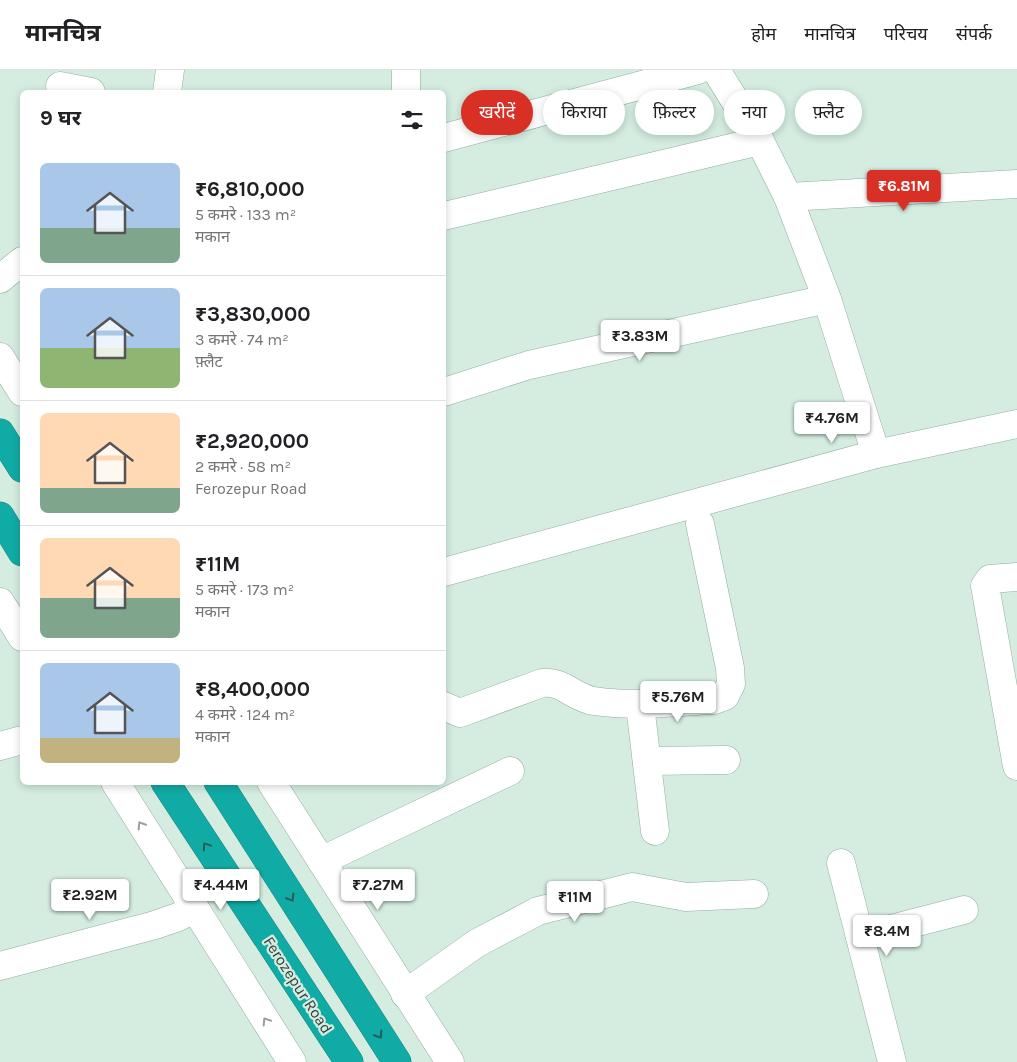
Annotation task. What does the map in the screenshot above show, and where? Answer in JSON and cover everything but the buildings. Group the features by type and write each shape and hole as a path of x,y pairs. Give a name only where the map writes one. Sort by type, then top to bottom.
{"highway":[{"path":"0,433 20,465"},
{"path":"0,516 20,549"},
{"name":"Ferozepur Road","path":"167,785 349,1062"},
{"path":"220,785 397,1062"}],"street":[{"path":"166,90 170,70"},
{"path":"406,70 406,90"},
{"path":"446,137 698,70"},
{"path":"716,70 760,141 788,197 827,299 876,454"},
{"path":"60,86 81,90"},
{"path":"446,216 760,141"},
{"path":"788,197 1017,184"},
{"path":"0,279 20,263"},
{"path":"446,391 529,365 827,299"},
{"path":"0,357 20,389"},
{"path":"446,571 876,454 1017,424"},
{"path":"446,707 460,713 542,683 551,682 559,684 582,699 640,705 714,700 725,696 729,692 731,684 730,668 700,524"},
{"path":"1017,577 990,579 985,586 1013,730 1017,766"},
{"path":"0,602 20,634"},
{"path":"640,705 655,831"},
{"path":"0,746 20,741"},
{"path":"647,761 726,760"},
{"path":"321,861 510,771"},
{"path":"117,785 292,1062"},
{"path":"273,785 450,1062"},
{"path":"840,863 892,1062"},
{"path":"405,994 477,943 538,911 632,888 686,897 754,894"},
{"path":"0,966 155,926 194,909"},
{"path":"860,937 964,910"}]}
